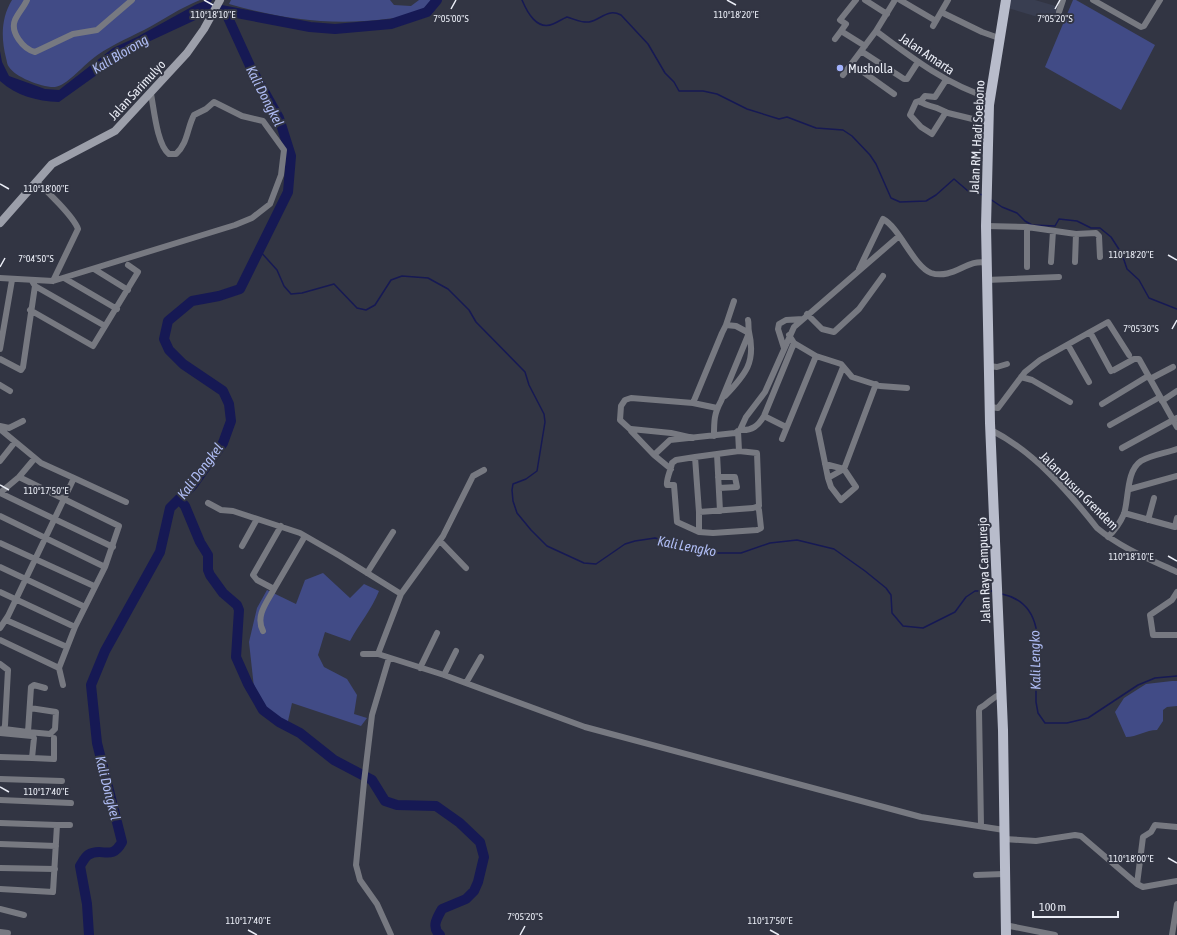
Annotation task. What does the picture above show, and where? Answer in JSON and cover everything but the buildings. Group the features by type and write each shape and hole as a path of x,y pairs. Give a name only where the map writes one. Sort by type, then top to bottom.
{"main road":[{"name":"Jalan RM. Hadi Soebono","path":"987,204 990,98 1006,0"},
{"name":"Jalan Raya Campurejo","path":"987,204 986,280 1002,694 1006,930"}],"street":[{"path":"26,0 15,20 15,31 25,47 35,52 73,34 97,30 132,0"},
{"name":"Jalan Sarimulyo","path":"0,223 52,164 115,131 151,94 187,53 204,29 220,0"},
{"path":"835,39 846,24 840,20 856,0"},
{"path":"866,0 887,14"},
{"path":"843,75 876,31 896,0"},
{"path":"900,0 934,23 948,0"},
{"path":"1059,12 1063,0"},
{"path":"1093,0 1141,27 1144,26 1160,0"},
{"path":"941,12 982,32 999,38"},
{"path":"841,31 904,80 907,79 918,62"},
{"name":"Jalan Amarta","path":"876,31 918,62 946,80 971,93 990,98"},
{"path":"852,64 894,94"},
{"path":"946,80 936,97 932,98 925,96 920,102 916,102 910,115 929,133 935,132 946,112"},
{"path":"0,278 33,283 53,281 235,225 252,218 267,207 274,198 281,175 284,155 282,147 264,121 237,114 214,102 206,110 194,115 188,135 182,147 176,154 169,154 165,150 160,137 151,94"},
{"path":"920,102 927,106 936,107 946,112 989,123"},
{"path":"36,181 62,207 78,228 53,281"},
{"path":"858,271 881,219 888,222 898,237 913,254 920,267 929,273 939,275 950,274 978,261 986,263"},
{"path":"986,226 1027,227 1076,234 1099,235 1100,257"},
{"path":"1027,227 1027,267"},
{"path":"1051,262 1054,231"},
{"path":"1076,234 1076,262"},
{"path":"654,455 670,440 714,436 739,430 748,431 757,426 764,416 789,335 805,316 837,291 898,237"},
{"path":"30,310 93,346 117,309 138,272 128,265"},
{"path":"94,269 128,290"},
{"path":"784,348 778,329 779,324 786,320 805,316 822,329 834,332 859,309 884,276"},
{"path":"986,280 1059,277"},
{"path":"64,278 117,309"},
{"path":"0,349 12,280"},
{"path":"0,359 21,370 23,368 33,283"},
{"path":"33,283 105,326"},
{"path":"693,403 726,325 734,301"},
{"path":"714,436 715,413 717,408 748,366 753,352 748,320"},
{"path":"990,407 998,408 1021,376 1040,360 1108,322 1129,355"},
{"path":"726,325 736,326 749,333"},
{"path":"1090,332 1113,370 1137,358 1140,359 1161,399 1175,419 1177,427"},
{"path":"722,400 749,333"},
{"path":"789,335 794,343 816,356 841,364 852,377 876,384 907,388"},
{"path":"739,451 739,430 746,417 779,371 794,343"},
{"path":"1068,345 1089,382"},
{"path":"782,439 816,356"},
{"path":"989,366 997,367 1007,364"},
{"path":"1102,404 1173,366"},
{"path":"825,464 844,469 856,487 841,500 831,487 828,478 825,464 818,429 843,367"},
{"path":"1021,376 1070,402"},
{"path":"828,478 844,469 876,384"},
{"path":"0,385 10,391"},
{"path":"1110,425 1177,391"},
{"path":"671,470 620,420 621,406 625,400 631,398 693,403 717,408"},
{"path":"764,416 786,427"},
{"path":"1122,448 1175,419"},
{"path":"0,426 9,428 23,421"},
{"path":"0,429 15,442 32,453 35,458 126,502"},
{"path":"631,430 663,432 693,438"},
{"name":"Jalan Dusun Grendem","path":"991,430 1003,437 1040,465 1097,528 1108,537 1136,553 1177,572"},
{"path":"663,432 670,440"},
{"path":"0,461 15,442"},
{"path":"1108,537 1116,530 1124,513 1132,475 1140,462 1177,449"},
{"path":"739,451 756,453 759,506 757,508 760,510 761,528 757,530 713,533 699,532 677,522 674,485 671,470 672,463 676,460 739,451"},
{"path":"717,454 720,511"},
{"path":"695,457 699,532"},
{"path":"35,458 19,477 0,493 113,547"},
{"path":"378,654 401,594 440,541 472,476 484,470"},
{"path":"1130,489 1177,476"},
{"path":"19,477 118,524 118,532 105,567 94,586 75,627 59,668 63,685"},
{"path":"718,477 735,477 737,487 719,488"},
{"path":"0,628 6,620 16,600 74,478"},
{"path":"1148,520 1154,498"},
{"path":"208,503 221,510 233,511 280,526 305,536 401,594"},
{"path":"699,512 757,508"},
{"path":"1124,513 1175,527 1177,518"},
{"path":"0,516 105,567"},
{"path":"242,546 257,519"},
{"path":"274,590 257,580 253,575 280,526"},
{"path":"367,573 393,532"},
{"path":"263,631 261,624 262,613 305,536"},
{"path":"440,541 466,568"},
{"path":"0,543 94,586"},
{"path":"0,567 85,607"},
{"path":"0,592 75,627"},
{"path":"1177,592 1172,600 1150,615 1153,635 1177,635"},
{"path":"6,620 67,648"},
{"path":"420,668 437,633"},
{"path":"0,640 59,668"},
{"path":"444,675 456,652"},
{"path":"364,654 378,654 444,675 585,728 921,818 981,826 1004,834 1036,841 1075,835 1082,836 1137,884 1143,887 1177,881"},
{"path":"466,683 480,657"},
{"path":"389,658 372,715 365,768 357,873 377,904 391,935"},
{"path":"0,664 8,670 1,731"},
{"path":"28,732 32,686 45,688"},
{"path":"981,826 979,711 980,708 987,704 991,698 1002,694"},
{"path":"1,731 50,734 54,729 56,712 30,708"},
{"path":"1,731 33,737 32,758"},
{"path":"0,757 54,759 54,738"},
{"path":"0,779 62,781"},
{"path":"0,800 71,803"},
{"path":"0,823 70,825"},
{"path":"1137,884 1143,837 1151,832 1155,824 1177,827"},
{"path":"0,889 54,892 57,825"},
{"path":"0,844 56,846"},
{"path":"0,868 55,868"},
{"path":"976,875 1004,874"},
{"path":"0,908 24,914"},
{"path":"1172,935 1177,908"},
{"path":"1006,930 1055,935"},
{"path":"0,932 8,933"}],"shaded area":[{"path":"12,0 200,0 104,51 91,60 69,80 59,86 50,87 23,78 12,71 8,65 4,51 3,28 8,7"},
{"path":"231,0 390,0 394,5 411,6 419,0 433,0 419,12 407,16 345,22 307,20 268,14 229,4"},
{"path":"1010,0 1035,0 1059,7 1055,22 1008,8"},
{"path":"1073,0 1076,0 1155,45 1121,110 1045,67"},
{"path":"323,573 350,598 364,584 379,591 373,604 350,641 325,632 318,655 324,667 347,679 357,695 354,714 367,718 361,726 292,703 286,730 256,706 249,642 257,608 267,590 296,604 305,580"},
{"path":"1177,681 1177,706 1167,707 1163,710 1163,721 1157,730 1126,737 1115,712 1124,698 1146,684"}],"water":[{"name":"Kali Blorong","path":"207,0 212,0 204,16 133,49 59,102 27,97 6,86 0,81 0,51 2,62 9,76 45,89 59,90 113,48"}],"waterway":[{"path":"197,11 205,7 310,27 335,29 391,24 427,12 437,0"},
{"path":"522,0 533,19 542,25 553,24 567,17 589,22 612,13 621,15 648,44 665,73 674,82 679,91 703,91 717,94 747,109 779,119 787,117 816,128 843,130 852,136 870,155 876,164 891,198 900,202 926,201 936,195 954,179 968,191 983,195"},
{"name":"Kali Dongkel","path":"89,935 87,904 80,866 88,855 98,852 110,853 118,848 122,842 97,743 91,685 105,651 160,552 170,508 192,486 223,443 231,421 229,404 223,391 183,364 169,350 164,339 168,321 192,301 219,296 240,289 288,192 291,156 279,118 251,68 225,11"},
{"path":"990,199 1002,207 1017,213 1025,221 1032,225 1055,226 1059,219 1077,221 1091,228 1100,228 1111,237 1122,254 1127,269 1139,280 1149,298 1177,309"},
{"name":"Kali Lengko","path":"259,250 277,270 284,286 291,294 302,293 334,284 357,308 366,310 375,305 391,280 402,276 428,278 448,289 469,310 476,322 525,372 529,385 544,414 545,422 537,471 526,479 513,484 512,490 513,501 517,513 547,546 584,563 596,564 625,544 655,538 711,553 741,553 770,543 797,540 834,549 886,588 891,595 892,613 903,626 923,628 955,612 966,597 975,591 992,591"},
{"path":"179,499 185,506 200,542 208,555 208,570 210,575 223,593 237,605 239,610 236,657 248,684 263,710 279,722 300,733 334,760 372,780 385,801 397,805 436,806 460,823 480,842 484,857 478,882 474,891 466,899 442,909 435,926 440,935"},
{"name":"Kali Lengko","path":"1002,594 1015,598 1025,605 1032,615 1036,628 1036,702 1038,713 1045,723 1067,723 1088,718 1138,685 1155,678 1177,676"}],"place":[{"name":"Musholla","path":"840,68"}]}
